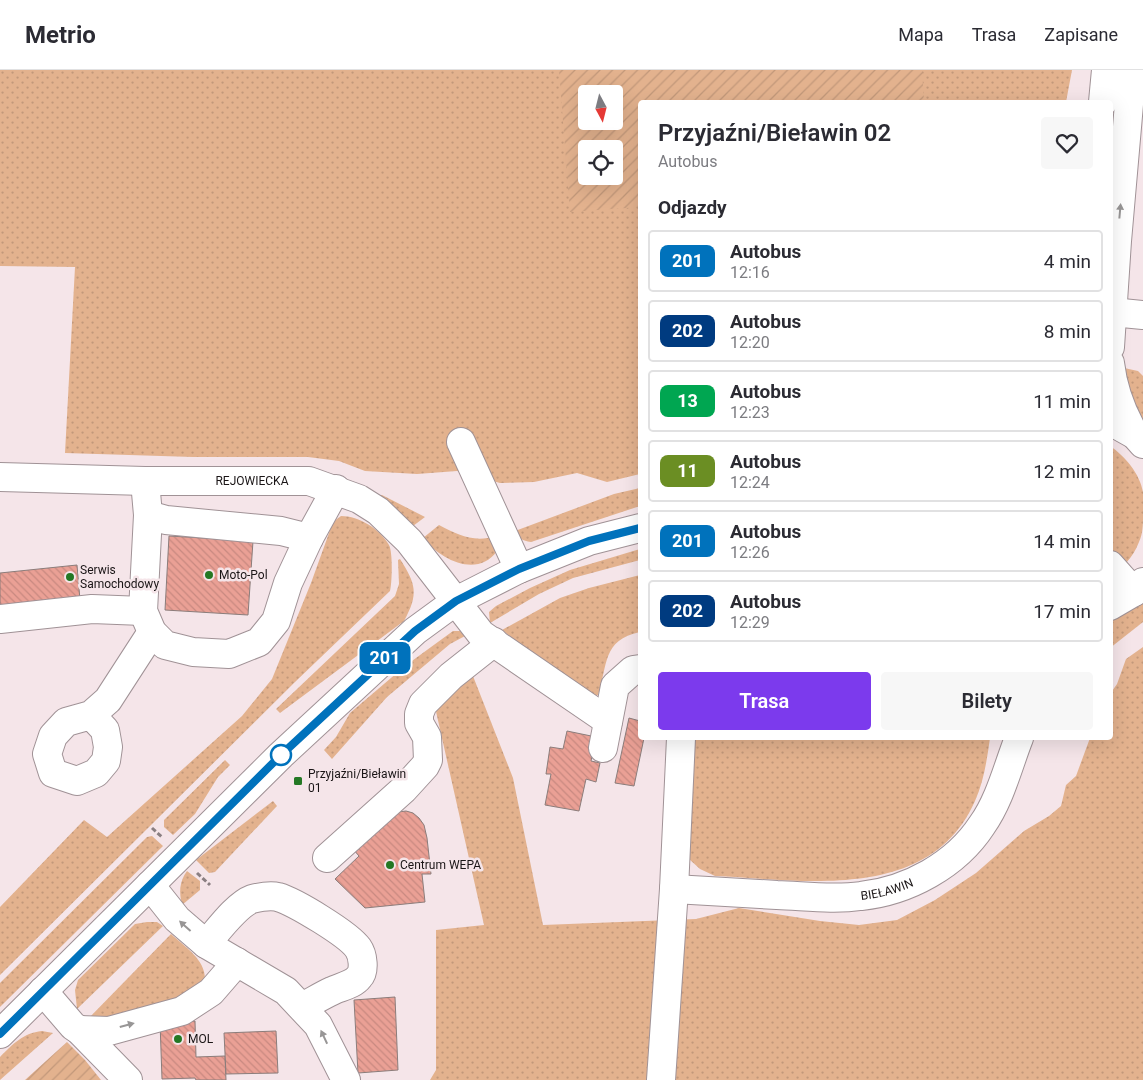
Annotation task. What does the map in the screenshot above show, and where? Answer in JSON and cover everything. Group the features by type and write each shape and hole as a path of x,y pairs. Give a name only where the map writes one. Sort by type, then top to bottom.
{"main road":[{"path":"1104,100 1119,72"},
{"path":"1113,278 1119,72"},
{"path":"1113,312 1143,315"},
{"path":"1113,379 1124,417 1139,440"},
{"path":"1113,423 1139,440"},
{"path":"460,442 519,569"},
{"name":"REJOWIECKA","path":"0,477 309,481 359,499 378,511 409,541 481,634 608,722"},
{"path":"91,715 108,700 147,622 148,515 145,480"},
{"path":"0,619 92,609 147,622 165,645 192,652 230,654 259,642 276,620 288,583 309,538 336,490"},
{"path":"148,515 166,520 281,531 309,538"},
{"path":"0,1034 281,755 408,637 456,601 519,569 589,541 638,529"},
{"path":"1113,567 1138,587 1113,604"},
{"path":"327,858 404,788 425,766 428,760 427,737 419,723 419,714 423,704 451,676 494,642"},
{"path":"603,748 615,686 633,670 638,669"},
{"path":"661,1080 674,889 681,740"},
{"name":"BIEŁAWIN","path":"674,889 830,898 878,894 913,882 948,862 962,851 974,837 991,810 1018,740"},
{"path":"150,885 177,919 206,944 286,991 318,1025 346,1080"},
{"path":"206,944 234,913 249,900 263,896 278,897 297,905 343,934 359,949 363,966 360,977 350,984 302,1007"},
{"path":"79,1030 109,1030 182,1011 211,992 237,962"},
{"path":"43,991 73,1026 128,1080"}],"shaded area":[{"path":"0,70 1072,70 1066,100 638,100 638,474 607,482 577,473 534,482 500,483 457,471 417,474 365,471 339,461 308,457 193,457 65,453 75,267 0,266"},
{"path":"559,70 922,70 924,100 638,100 638,207 570,212"},
{"path":"1124,368 1138,371 1143,376 1143,425 1134,414"},
{"path":"1113,448 1126,460 1135,472 1143,492 1143,523 1140,539 1134,553 1113,575"},
{"path":"638,488 638,507 531,542 521,539 515,531 614,494"},
{"path":"379,495 382,495 425,517 413,526"},
{"path":"341,516 355,518 368,524 389,545 392,561 390,591 295,682 0,975 0,907 84,820 107,837 242,716 272,679 311,583 333,522"},
{"path":"439,525 466,537 480,539 496,536 497,551 489,559 479,564 469,565 449,559 430,546 423,538"},
{"path":"638,550 638,561 573,578 539,594 490,623 489,612 496,606 570,570"},
{"path":"400,559 414,589 412,603 404,621 280,713 276,709 395,596 399,584 398,560"},
{"path":"638,576 638,633 619,641 613,648 608,655 598,695 590,698 502,630 560,598 589,588"},
{"path":"1143,602 1143,622 1113,646 1113,620"},
{"path":"453,631 460,631 465,636 450,644 387,697 332,759 324,750 336,737 350,713 405,666"},
{"path":"1143,647 1143,1080 430,1080 436,1070 436,930 484,925 435,707 471,671 513,778 543,925 696,919 739,908 820,921 859,925 897,920 935,900 976,873 1024,831 1049,816 1061,806 1066,785 1076,776 1089,740 1113,740 1113,690 1126,659"},
{"path":"690,740 990,740 981,786 975,801 955,834 928,856 896,871 862,878 825,881 715,876 700,869 689,859"},
{"path":"225,760 230,765 218,777 195,814 173,835 164,827 164,820"},
{"path":"273,801 277,806 215,872 209,873 196,860"},
{"path":"152,836 163,846 0,1007 0,983 147,837"},
{"path":"187,871 200,881 200,890 182,905 180,887"},
{"path":"157,922 163,926 77,1009 75,990 78,980 135,924"},
{"path":"171,934 198,959 202,965 205,979 183,1001 108,1023 87,1020"},
{"path":"42,1031 53,1033 0,1080 0,1057 24,1037"},
{"path":"67,1042 101,1080 25,1080"}],"building":[{"name":"Moto-Pol","path":"169,536 253,541 248,615 165,610"},
{"path":"77,565 80,600 0,608 0,573"},
{"path":"629,718 638,720 638,740 644,740 634,786 615,783"},
{"path":"567,731 596,737 591,761 600,763 596,782 586,779 579,811 545,805 551,774 546,774 550,747 563,749"},
{"name":"Centrum WEPA","path":"406,811 413,813 419,818 424,825 427,838 431,874 422,874 425,902 365,908 335,879 359,856 353,849 398,812"},
{"path":"395,997 398,1070 358,1073 354,1000"},
{"name":"MOL","path":"195,1021 196,1057 225,1056 226,1080 196,1080 195,1078 162,1079 160,1022"},
{"path":"276,1031 278,1073 226,1074 224,1033"}],"bus line":[{"name":"201","path":"0,1034 281,755 415,631 456,601 519,569 589,541 638,528"}],"place":[{"name":"Moto-Pol","path":"209,575"},
{"name":"Serwis Samochodowy","path":"70,577"},
{"name":"Przyjaźni/Bieławin 01","path":"298,781"},
{"name":"Centrum WEPA","path":"390,865"},
{"name":"MOL","path":"178,1039"}]}
